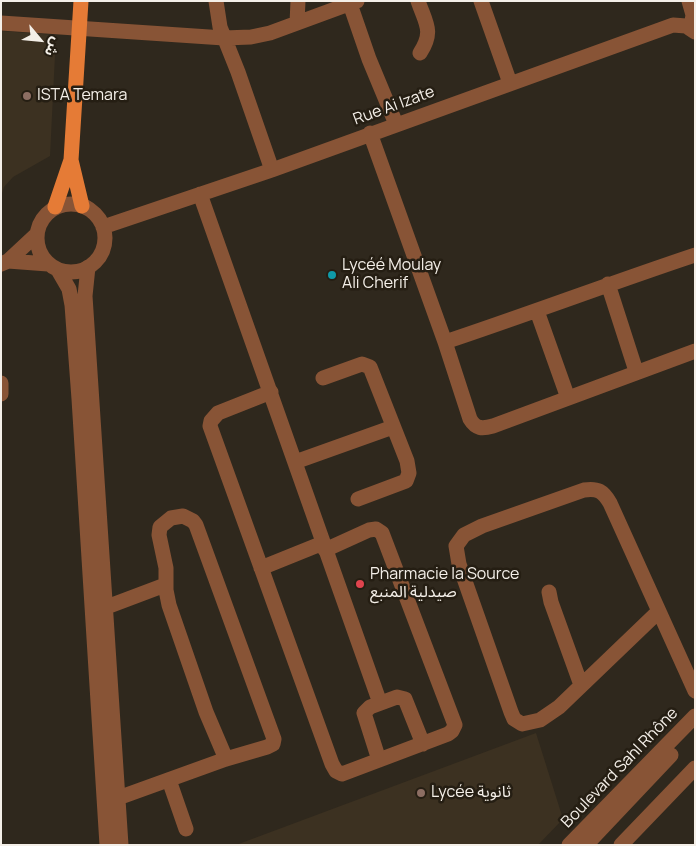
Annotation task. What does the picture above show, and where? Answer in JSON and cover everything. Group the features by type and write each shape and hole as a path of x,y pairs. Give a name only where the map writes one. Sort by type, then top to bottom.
{"main road":[{"path":"55,207 71,160 81,1"},
{"path":"71,160 82,206"}],"street":[{"path":"216,1 220,27 238,72 272,170"},
{"path":"297,23 298,1"},
{"path":"418,1 429,30 426,42 420,53"},
{"path":"481,1 510,83"},
{"path":"1,23 224,38 251,37 270,33 352,2 369,59 396,124"},
{"path":"692,3 693,30"},
{"name":"Rue Ai Izate","path":"103,227 272,170 673,25 680,25 693,30"},
{"path":"370,133 445,342 470,419 477,427 493,426 636,371 695,351"},
{"path":"200,194 380,703"},
{"path":"5,262 53,267 68,272 78,271 96,261 105,239 103,227 91,210 82,206 73,204 55,207 46,214 40,223 37,245 41,255 53,267 69,290 72,305 107,845"},
{"path":"5,262 37,234"},
{"path":"445,342 538,311 695,254"},
{"path":"88,267 85,296 120,845"},
{"path":"608,284 636,371"},
{"path":"538,311 568,398"},
{"path":"323,378 362,364 368,365 373,372 407,461 409,473 402,483 358,499"},
{"path":"1,383 1,394"},
{"path":"261,568 372,529 379,530 382,533 455,725 452,731 345,774 339,773 334,768 261,568 210,426 211,420 218,413 271,392"},
{"path":"295,462 393,426"},
{"path":"658,612 560,707 540,720 522,724 514,719 459,564 456,546 464,535 482,526 584,490 594,488 600,490 610,503 695,691"},
{"path":"118,798 226,759 271,746 274,742 274,735 196,525 193,521 183,516 171,518 162,524 159,531 166,568 165,584 169,605 206,712 226,759"},
{"path":"104,608 165,584"},
{"path":"549,592 550,602 582,685"},
{"path":"379,760 364,717 367,709 380,703 397,697 405,700 423,744"},
{"name":"Boulevard Sahl Rhône","path":"586,845 695,716"},
{"name":"Boulevard Sahl Rhône","path":"569,845 695,731"},
{"path":"620,845 695,768"},
{"path":"169,780 186,829"},
{"path":"628,793 650,815"}],"shaded area":[{"name":"ISTA Temara","path":"1,31 56,35 50,156 13,177 4,187 1,196"},
{"path":"536,733 563,819 538,845 236,845"}],"place":[{"name":"ISTA Temara","path":"27,96"},
{"name":"Lycéé Moulay Ali Cherif","path":"332,275"},
{"name":"Pharmacie la Source صيدلية المنبع","path":"360,584"},
{"name":"Lycée ثانوية","path":"421,793"}]}
